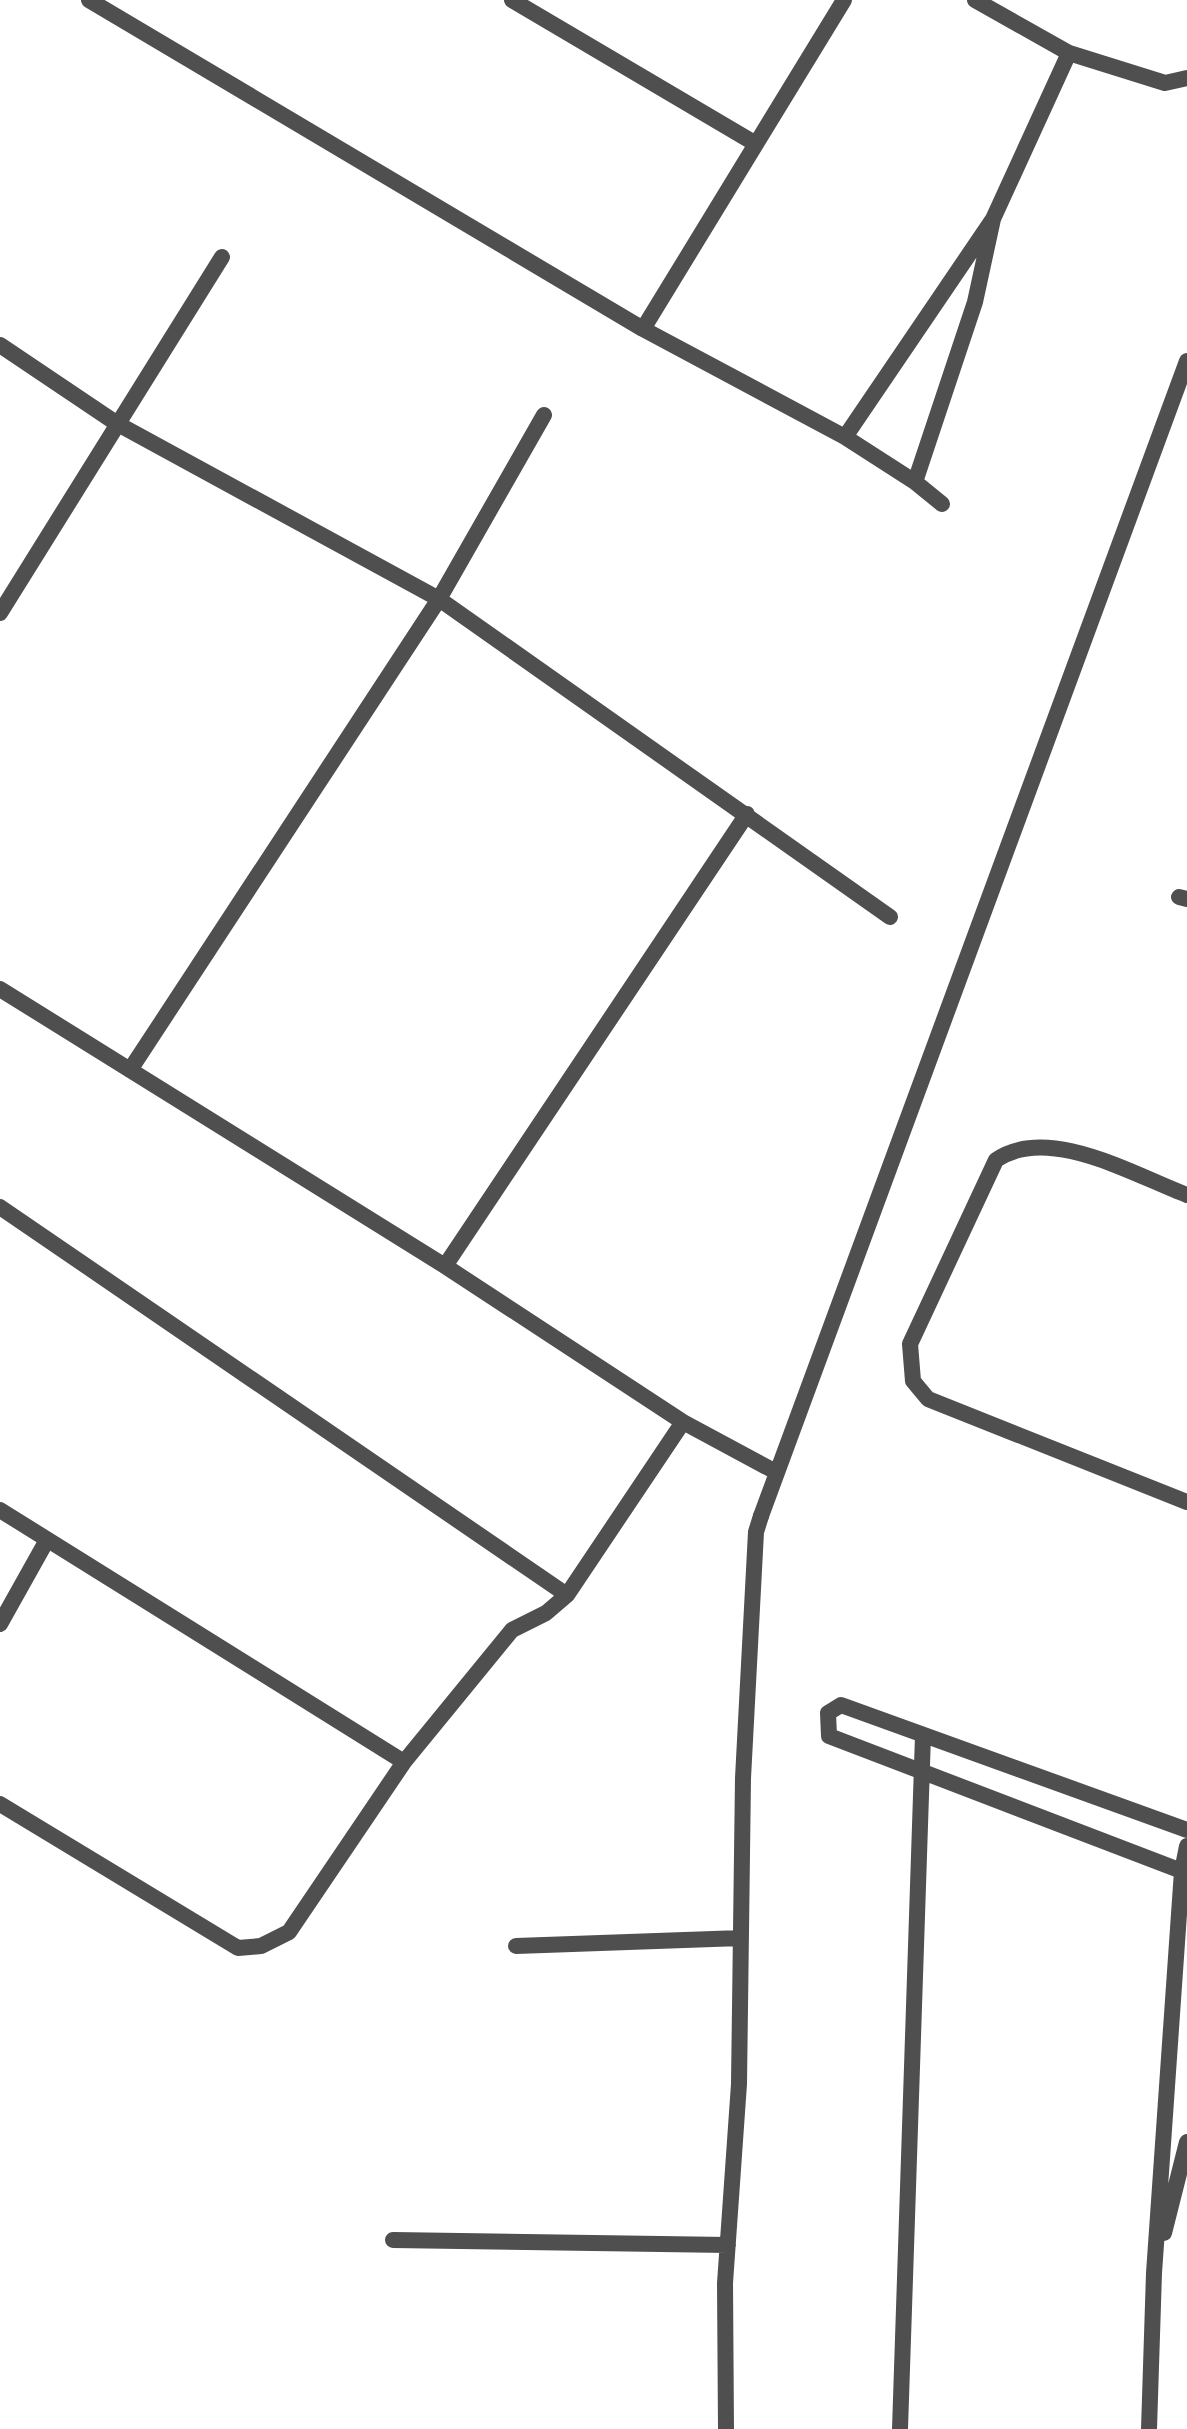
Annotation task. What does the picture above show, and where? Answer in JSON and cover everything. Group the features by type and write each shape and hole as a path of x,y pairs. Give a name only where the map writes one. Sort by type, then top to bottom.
{"street":[{"path":"89,0 106,5 643,329 845,437 915,482 942,504"},
{"path":"512,0 756,144"},
{"path":"643,329 844,0"},
{"path":"975,0 1069,53 1165,83 1187,78"},
{"path":"845,437 993,219 1069,53"},
{"path":"915,482 975,302 993,219"},
{"path":"0,613 222,257"},
{"path":"0,345 116,423 439,599 890,917"},
{"path":"726,2429 728,2245 739,2084 743,1778 756,1532 1187,361"},
{"path":"130,1070 439,599 544,415"},
{"path":"445,1266 747,814"},
{"path":"0,989 445,1266 683,1422 776,1472"},
{"path":"1187,1195 1061,1147 1012,1149 996,1160 910,1344 913,1381 928,1399 1187,1502"},
{"path":"0,1207 567,1595"},
{"path":"0,1804 238,1948 261,1946 289,1932 404,1762 512,1630 546,1613 567,1595 683,1422"},
{"path":"0,1510 404,1762"},
{"path":"0,1624 47,1540"},
{"path":"1185,1872 829,1736 826,1724 828,1713 841,1705 1187,1830"},
{"path":"900,2429 923,1735"},
{"path":"1149,2429 1154,2273 1187,1846"},
{"path":"516,1946 741,1938"},
{"path":"1154,2273 1187,2142"},
{"path":"393,2240 728,2245"}]}
